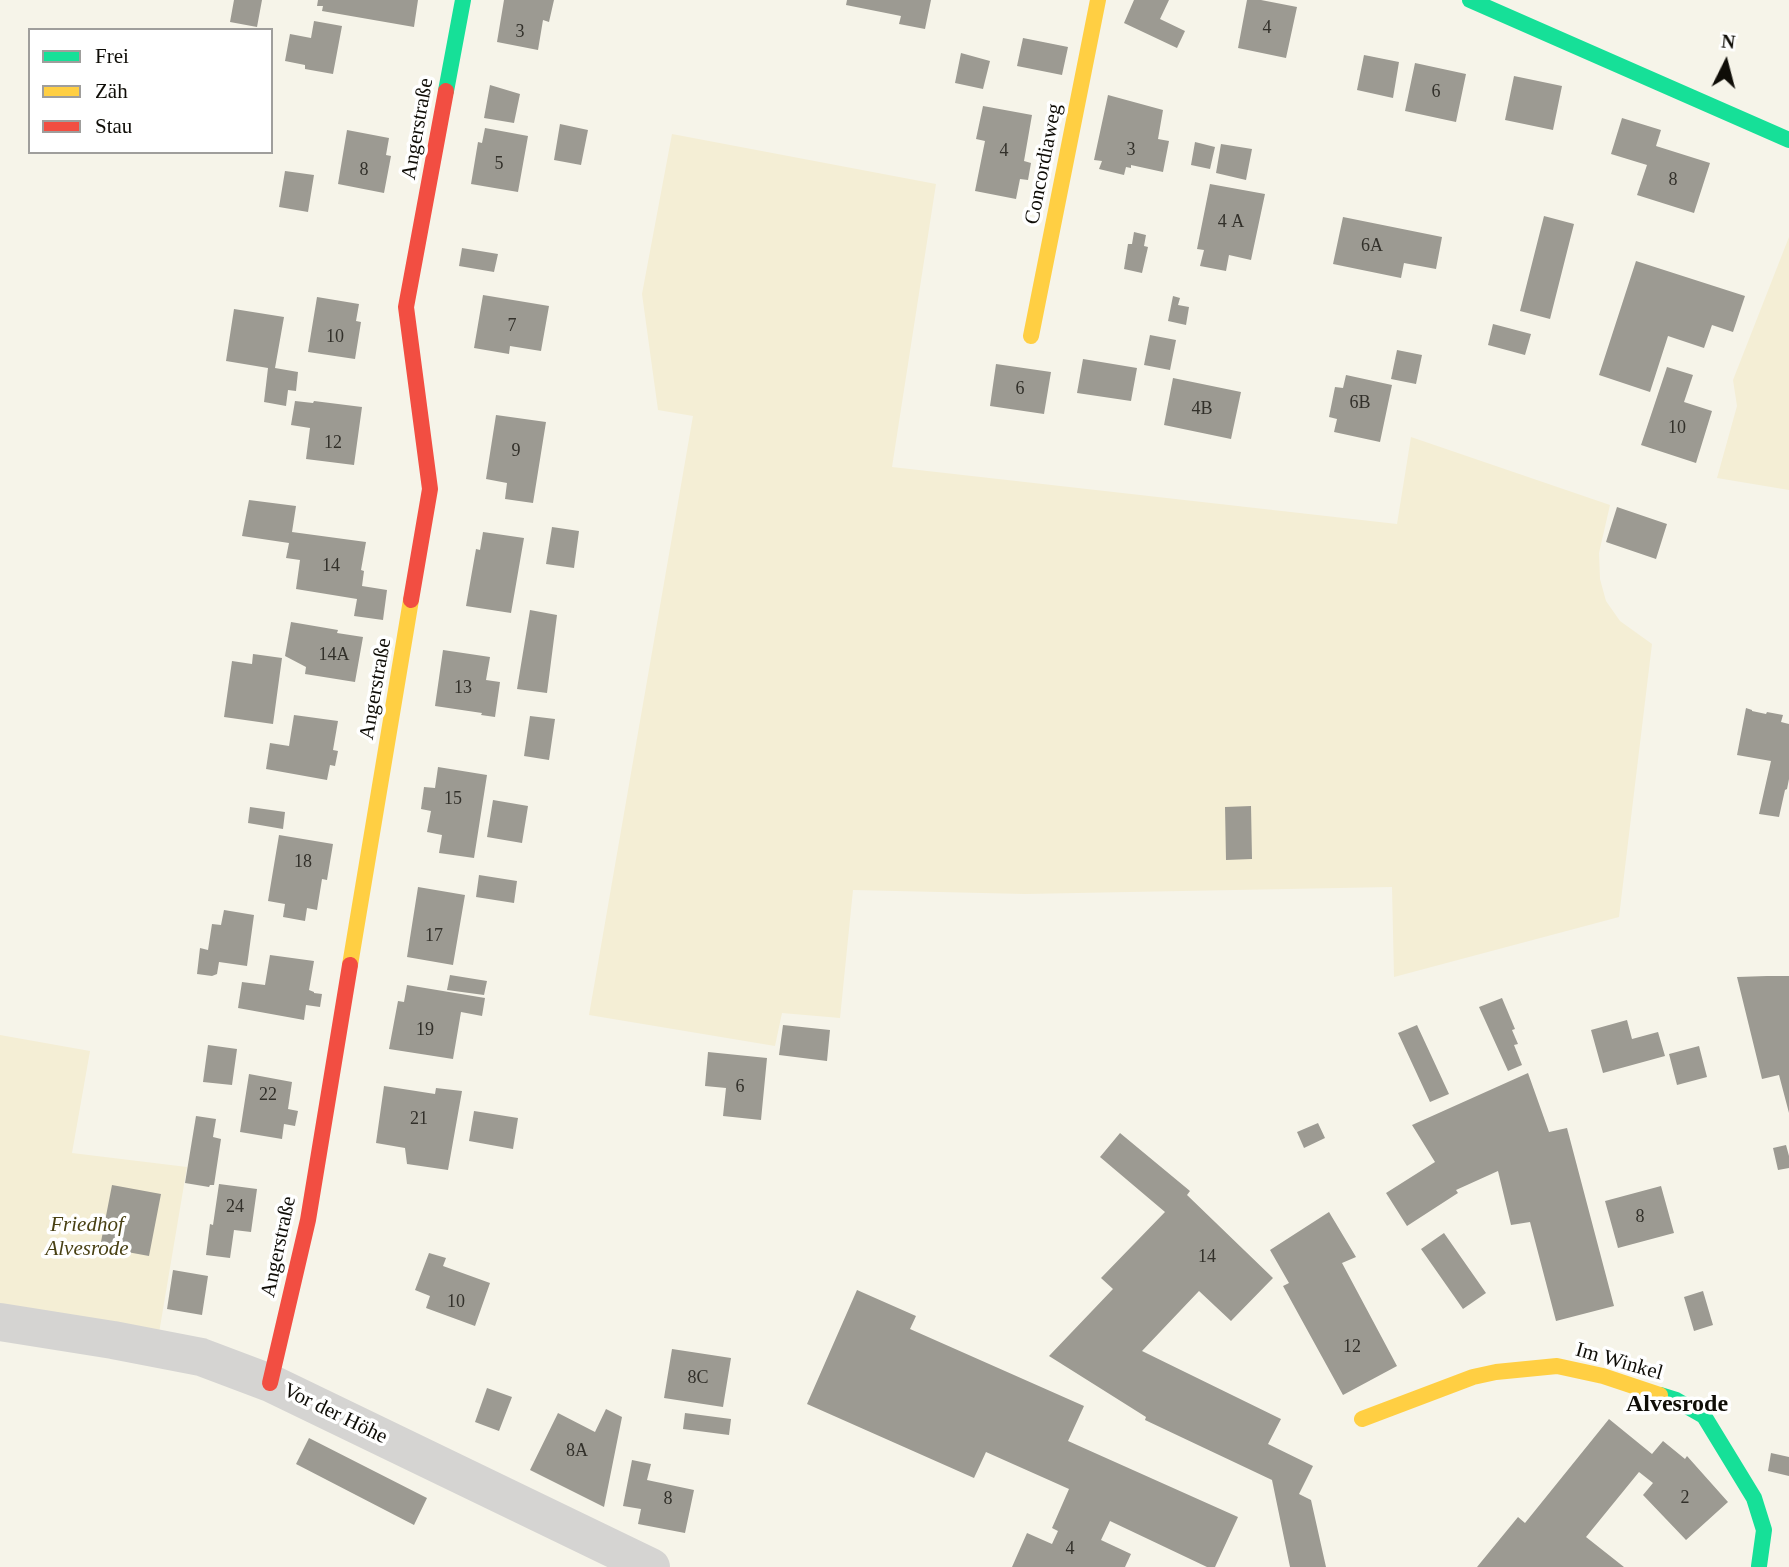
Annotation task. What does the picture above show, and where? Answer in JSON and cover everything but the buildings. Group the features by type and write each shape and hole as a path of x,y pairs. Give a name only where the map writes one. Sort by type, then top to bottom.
{"street":[{"name":"Angerstraße","path":"270,1383 308,1220 430,489 406,307 463,0"},
{"name":"Concordiaweg","path":"1031,336 1098,0"},
{"path":"1470,0 1789,141"},
{"name":"Vor der Höhe","path":"0,1322 113,1339 201,1357 270,1383 651,1567"},
{"name":"Im Winkel","path":"1362,1419 1474,1377 1496,1372 1557,1367 1604,1376 1676,1400 1704,1416 1754,1498 1764,1530 1759,1567"}],"green space":[{"path":"672,134 936,184 892,467 1397,524 1411,437 1610,505 1599,553 1600,579 1606,601 1620,621 1652,644 1619,917 1394,977 1392,887 1025,894 853,890 840,1018 782,1013 775,1046 589,1015 693,416 658,410 642,294"},
{"path":"1789,237 1789,490 1717,478 1737,406 1733,380"},
{"name":"Friedhof Alvesrode","path":"0,1035 90,1051 72,1153 187,1167 159,1333 0,1305"}],"traffic: fast":[{"path":"446,91 463,0"},
{"path":"1470,0 1789,140"},
{"path":"1660,1395 1676,1400 1704,1416 1754,1498 1764,1530 1759,1566"}],"traffic: slow":[{"path":"1031,336 1098,0"},
{"path":"350,965 411,600"},
{"path":"1362,1419 1473,1377 1557,1366 1603,1376 1660,1395"}],"traffic: jam":[{"path":"411,600 430,489 406,307 446,91"},
{"path":"270,1383 308,1220 350,965"}],"district":[{"name":"Alvesrode","path":"1677,1405"}]}
